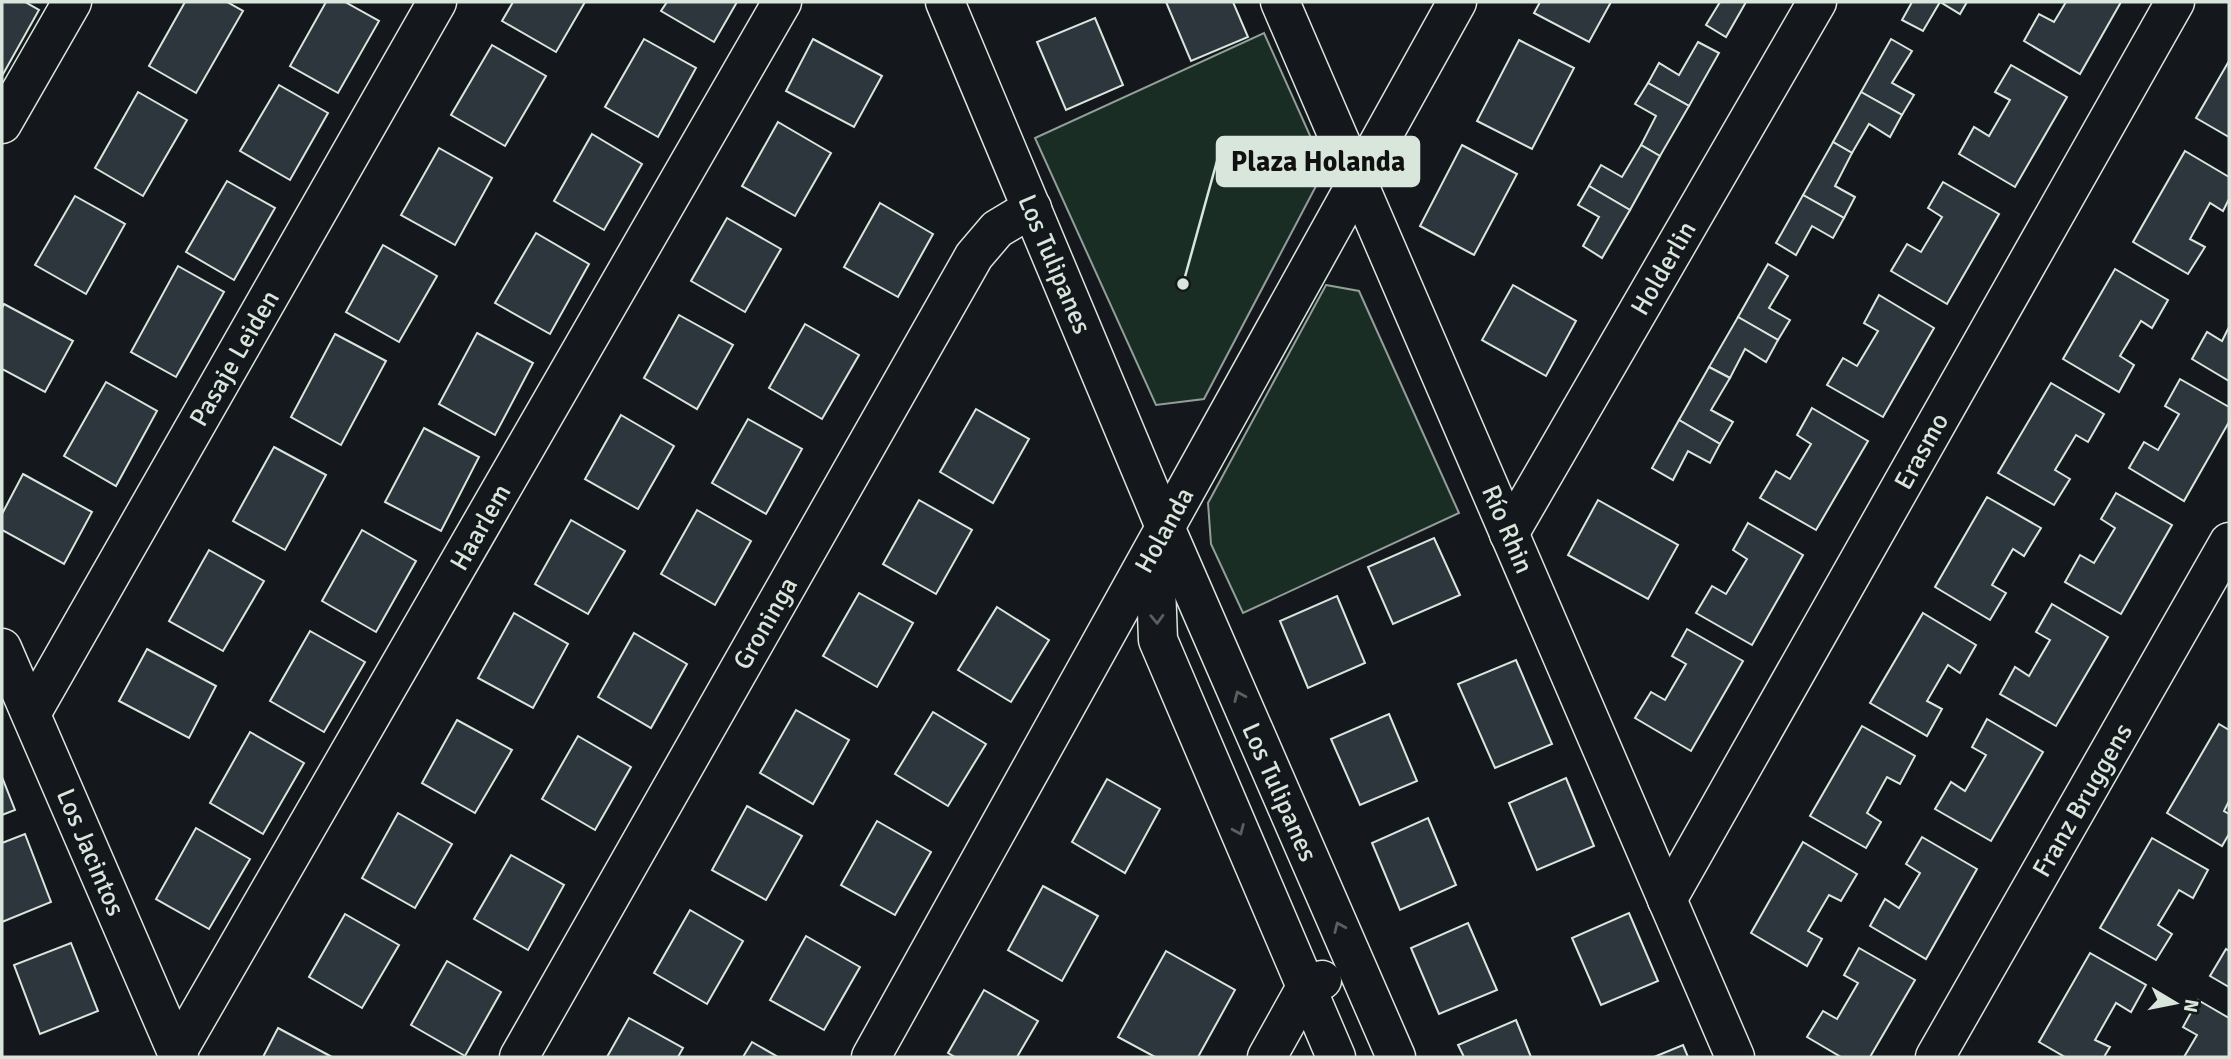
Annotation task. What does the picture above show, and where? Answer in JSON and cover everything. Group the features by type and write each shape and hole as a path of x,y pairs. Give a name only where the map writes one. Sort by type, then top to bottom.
{"street":[{"path":"2,124 72,2"},
{"name":"Pasaje Leiden","path":"31,714 437,2"},
{"name":"Haarlem","path":"178,1055 782,2"},
{"name":"Los Tulipanes","path":"945,2 1165,527 1396,1057"},
{"name":"Río Rhin","path":"1280,2 1735,1057"},
{"name":"Holanda","path":"871,1057 1457,2"},
{"name":"Holderlin","path":"1509,534 1817,2"},
{"name":"Erasmo","path":"1667,900 2175,2"},
{"name":"Groninga","path":"519,1057 974,256 997,229 1032,208"},
{"name":"Los Tulipanes","path":"1165,527 1156,586 1158,640 1336,1057"},
{"name":"Franz Bruggens","path":"1936,1057 2229,542"},
{"name":"Los Jacintos","path":"2,648 178,1055"},
{"path":"1267,1057 1306,987 1355,964"}],"green space":[{"path":"1264,33 1325,169 1204,399 1156,405 1035,138"},
{"path":"1326,285 1359,291 1459,513 1243,613 1211,544 1208,503"}],"building":[{"path":"2,2 25,2 39,10 2,76"},
{"path":"185,2 227,2 243,11 196,93 149,66"},
{"path":"326,2 345,2 379,21 338,93 290,66"},
{"path":"513,2 585,2 556,52 502,21"},
{"path":"667,2 737,2 714,42 661,11"},
{"path":"1166,2 1233,2 1248,37 1191,61"},
{"path":"1540,2 1611,2 1589,42 1534,13"},
{"path":"1720,2 1746,2 1726,37 1706,25"},
{"path":"1912,2 1940,2 1923,31 1902,20"},
{"path":"1940,2 1967,2 1960,14"},
{"path":"2066,2 2121,2 2080,74 2024,41 2039,14 2054,22"},
{"path":"1095,18 1123,85 1066,110 1037,42"},
{"path":"644,39 696,68 658,137 605,107"},
{"path":"813,39 882,76 854,127 786,91"},
{"path":"1891,39 1912,51 1892,83 1914,95 1902,115 1861,92"},
{"path":"1519,40 1574,68 1532,149 1477,121"},
{"path":"1698,42 1719,53 1689,106 1648,83 1659,63 1679,75"},
{"path":"492,45 546,76 505,146 451,115"},
{"path":"2229,61 2229,137 2196,118"},
{"path":"2011,65 2067,97 2015,187 1959,154 1974,127 1989,136 2010,100 1995,92"},
{"path":"1648,83 1689,106 1660,156 1641,145 1656,116 1635,104"},
{"path":"279,85 328,113 290,180 240,151"},
{"path":"138,92 187,120 143,196 95,168"},
{"path":"1861,92 1902,115 1890,137 1869,124 1852,153 1833,142"},
{"path":"778,122 831,153 795,216 742,186"},
{"path":"592,134 642,164 604,230 554,201"},
{"path":"1833,142 1852,153 1835,186 1855,197 1844,218 1803,195"},
{"path":"1462,145 1517,174 1474,255 1420,226"},
{"path":"1641,145 1660,156 1630,210 1589,186 1601,165 1622,177"},
{"path":"439,148 492,178 455,245 401,215"},
{"path":"2185,151 2229,177 2229,199 2223,211 2210,203 2190,239 2205,247 2188,274 2133,242"},
{"path":"227,181 275,208 234,280 186,252"},
{"path":"1943,182 1999,214 1947,304 1891,271 1907,244 1921,252 1942,217 1928,208"},
{"path":"1589,186 1630,210 1602,258 1583,246 1599,217 1578,205"},
{"path":"1803,195 1844,218 1833,238 1812,226 1796,255 1776,243"},
{"path":"75,196 125,224 86,294 35,265"},
{"path":"880,203 933,234 898,297 844,267"},
{"path":"727,218 781,249 745,312 691,281"},
{"path":"536,233 589,264 550,334 495,303"},
{"path":"383,245 437,276 399,342 346,312"},
{"path":"1768,264 1788,276 1769,308 1790,320 1778,340 1738,317"},
{"path":"178,266 224,292 176,377 131,352"},
{"path":"2115,269 2168,300 2152,328 2141,321 2120,356 2134,365 2119,392 2063,359"},
{"path":"1513,285 1576,321 1546,376 1482,340"},
{"path":"1879,295 1934,328 1883,417 1827,385 1843,358 1857,366 1878,331 1864,323"},
{"path":"4,304 73,341 45,392 2,369"},
{"path":"679,315 733,345 697,409 644,378"},
{"path":"1738,317 1778,340 1766,362 1745,349 1730,378 1709,367"},
{"path":"805,324 859,355 822,419 769,388"},
{"path":"2229,327 2229,381 2192,359 2207,332 2222,341"},
{"path":"477,333 533,363 495,435 439,404"},
{"path":"335,334 386,361 341,445 291,417"},
{"path":"1709,367 1730,378 1711,410 1733,422 1720,444 1679,420"},
{"path":"2180,379 2229,407 2229,422 2184,501 2129,468 2144,442 2158,450 2179,414 2165,406"},
{"path":"106,382 157,411 116,486 64,456"},
{"path":"2051,383 2104,414 2088,442 2076,435 2055,470 2070,479 2054,505 1998,473"},
{"path":"1812,408 1868,441 1816,530 1760,498 1776,471 1790,479 1811,444 1797,435"},
{"path":"976,409 1029,439 993,503 940,472"},
{"path":"621,415 674,446 638,509 585,479"},
{"path":"748,419 802,449 766,514 712,483"},
{"path":"1679,420 1720,444 1710,463 1688,451 1673,480 1652,468"},
{"path":"424,428 479,457 441,531 385,502"},
{"path":"274,447 326,475 285,550 233,521"},
{"path":"23,474 92,512 64,564 2,530 2,514"},
{"path":"2116,493 2172,525 2121,614 2065,582 2080,555 2094,563 2115,528 2101,519"},
{"path":"1987,497 2041,528 2024,556 2013,549 1992,585 2006,593 1990,620 1935,587"},
{"path":"919,500 972,530 936,594 883,564"},
{"path":"1598,500 1678,545 1648,599 1568,555"},
{"path":"697,510 751,541 715,605 661,574"},
{"path":"571,520 625,551 588,614 535,584"},
{"path":"1748,523 1803,555 1752,645 1696,613 1712,586 1726,594 1747,559 1733,550"},
{"path":"362,530 416,561 376,632 322,601"},
{"path":"1434,538 1460,595 1393,624 1368,567"},
{"path":"209,550 264,581 223,651 169,621"},
{"path":"859,593 913,623 877,687 823,656"},
{"path":"1337,596 1365,663 1308,688 1280,621"},
{"path":"2052,604 2108,637 2056,726 2000,694 2015,667 2029,676 2050,640 2036,632"},
{"path":"997,607 1049,640 1011,702 958,670"},
{"path":"514,613 568,644 533,708 478,678"},
{"path":"1923,613 1976,645 1960,673 1948,665 1927,701 1942,709 1927,736 1870,703"},
{"path":"1687,629 1743,661 1691,751 1635,718 1651,692 1665,700 1686,664 1672,656"},
{"path":"310,631 365,662 324,732 270,701"},
{"path":"634,633 687,664 651,728 598,697"},
{"path":"147,649 216,686 189,738 119,701"},
{"path":"1516,660 1552,744 1495,768 1458,684"},
{"path":"796,710 849,740 813,804 760,773"},
{"path":"933,712 986,744 948,806 895,774"},
{"path":"1389,714 1417,781 1360,805 1331,739"},
{"path":"1987,719 2043,752 1991,841 1935,809 1951,782 1965,791 1986,755 1972,747"},
{"path":"457,720 512,750 475,813 422,783"},
{"path":"2219,724 2229,730 2229,801 2224,811 2229,814 2229,834 2222,846 2167,813"},
{"path":"1862,726 1915,756 1900,784 1887,777 1867,813 1881,822 1866,848 1810,816"},
{"path":"250,732 304,763 263,834 210,803"},
{"path":"578,736 631,767 595,830 542,799"},
{"path":"2,777 15,810 2,815"},
{"path":"1566,778 1594,846 1537,870 1509,803"},
{"path":"1107,779 1160,809 1125,873 1072,842"},
{"path":"747,806 802,836 766,900 712,870"},
{"path":"398,813 452,844 415,908 362,878"},
{"path":"1428,818 1456,885 1400,910 1372,843"},
{"path":"877,821 931,852 895,915 841,885"},
{"path":"196,828 250,859 209,929 156,899"},
{"path":"25,834 51,902 2,922 2,843"},
{"path":"1922,837 1977,869 1926,959 1870,926 1885,899 1899,908 1920,873 1906,864"},
{"path":"2152,838 2208,870 2193,898 2179,890 2158,925 2172,934 2156,960 2100,928"},
{"path":"1803,842 1857,874 1841,901 1829,895 1808,931 1822,939 1807,966 1751,933"},
{"path":"511,855 564,885 528,950 474,919"},
{"path":"1043,886 1098,916 1062,981 1008,950"},
{"path":"690,910 743,941 707,1004 654,973"},
{"path":"1629,913 1658,981 1601,1005 1572,938"},
{"path":"345,914 399,945 362,1008 309,977"},
{"path":"1468,923 1497,990 1439,1014 1411,948"},
{"path":"806,936 860,967 824,1030 770,1000"},
{"path":"71,943 98,1011 40,1034 14,965"},
{"path":"1859,948 1915,980 1870,1057 1841,1057 1807,1037 1823,1011 1837,1019 1858,983 1844,975"},
{"path":"2226,949 2229,951 2229,987 2210,976"},
{"path":"1166,951 1235,990 1198,1057 1155,1057 1118,1037"},
{"path":"2090,953 2146,985 2131,1012 2116,1003 2095,1040 2110,1047 2104,1057 2065,1057 2039,1042"},
{"path":"447,961 501,992 465,1056 411,1025"},
{"path":"984,990 1038,1021 1017,1057 955,1057 948,1053"},
{"path":"2198,1000 2229,1018 2229,1057 2184,1057 2197,1035 2183,1027"},
{"path":"629,1018 683,1048 678,1057 607,1057"},
{"path":"1516,1020 1531,1057 1464,1057 1458,1045"},
{"path":"278,1028 332,1057 263,1057"},
{"path":"752,1042 778,1057 743,1057"},
{"path":"1683,1045 1688,1057 1654,1057"}],"place":[{"name":"Plaza Holanda","path":"1183,284"}]}
